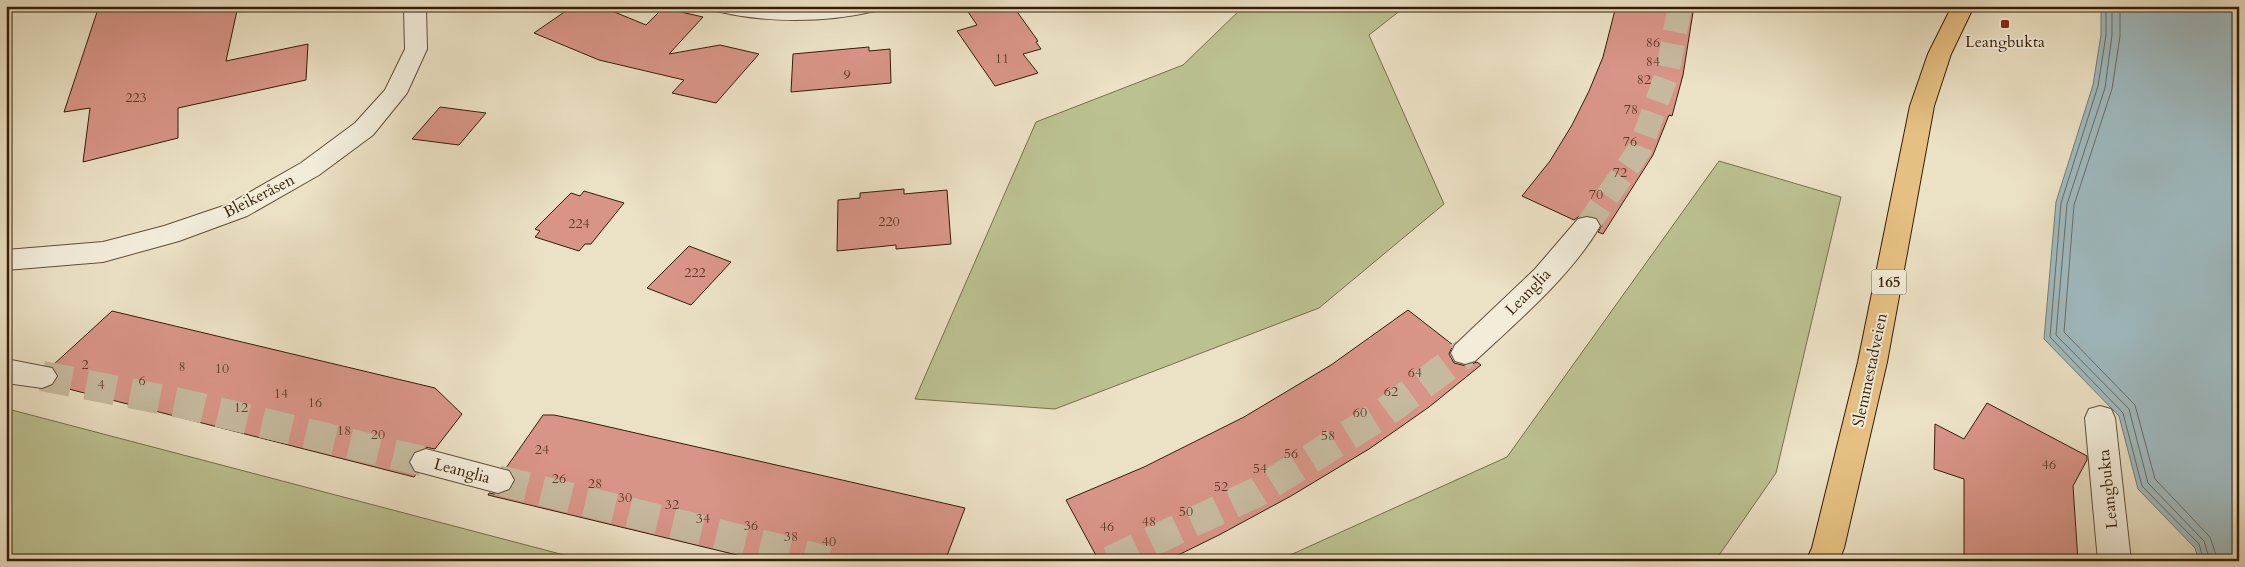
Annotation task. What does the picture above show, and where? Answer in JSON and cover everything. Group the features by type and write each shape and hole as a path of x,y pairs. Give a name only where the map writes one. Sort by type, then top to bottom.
{"main road":[{"name":"Slemmestadveien","path":"1822,561 1828,548 1862,413 1896,249 1910,162 1929,85 1937,60 1963,6"}],"street":[{"name":"Bleikeråsen","path":"6,260 103,252 170,234 238,210 310,169 364,129 394,93 416,49 415,9 413,6"},
{"path":"724,6 778,12 851,9 866,6"},
{"name":"Leanglia","path":"1465,354 1500,321 1571,247 1587,226"},
{"path":"6,371 42,376"},
{"name":"Leangbukta","path":"2100,418 2116,561"},
{"name":"Leanglia","path":"426,462 498,480"}],"green space":[{"path":"1244,6 1406,6 1369,35 1444,204 1319,308 1055,409 915,399 1036,122 1183,65"},
{"path":"1719,161 1841,197 1776,473 1715,561 1277,561 1507,457"},
{"path":"6,409 8,409 587,561 6,561"}],"water":[{"path":"2101,6 2239,6 2239,561 2199,561 2195,548 2138,489 2119,416 2044,339 2056,202 2093,85 2101,35"}],"building":[{"path":"99,6 238,6 226,61 308,44 306,80 178,108 178,138 83,162 90,108 64,112"},
{"path":"573,6 600,6 646,25 663,8 703,17 669,54 720,45 759,54 716,103 672,93 684,80 599,60 534,33"},
{"path":"964,6 1013,6 1038,41 1036,42 1041,49 1023,54 1038,73 995,86 957,31 977,25"},
{"path":"1616,6 1694,6 1683,75 1672,116 1669,115 1653,155 1603,234 1598,232 1602,225 1596,217 1587,215 1574,220 1522,196 1550,161 1572,125 1589,91 1603,57"},
{"path":"869,47 869,51 890,49 891,83 791,92 793,54"},
{"path":"440,107 486,113 459,145 412,139"},
{"path":"904,189 904,194 947,190 951,244 896,249 896,245 837,251 838,200 860,198 860,193"},
{"path":"584,191 624,203 591,244 585,244 579,251 535,237 540,231 535,229 571,193 580,196"},
{"path":"689,246 731,262 691,305 647,288"},
{"path":"1408,310 1453,345 1449,354 1454,363 1466,366 1477,362 1481,365 1429,407 1369,449 1291,496 1219,535 1166,561 1099,561 1066,500 1144,467 1244,417 1331,365"},
{"path":"112,311 435,388 462,414 435,449 425,447 413,452 408,463 413,472 417,473 414,477 53,385 59,375 52,366"},
{"path":"1987,403 2087,456 2087,460 2073,486 2078,561 1964,561 1964,479 1934,469 1935,424 1964,439"},
{"path":"543,415 554,415 583,421 965,508 945,561 762,561 488,495 489,493 499,495 511,490 516,479 511,470 506,468"}],"tunnel":[{"path":"1587,226 1640,149 1667,74 1680,6"},
{"path":"1110,561 1257,492 1384,413 1465,353"},
{"path":"42,376 180,403 426,462"},
{"path":"498,480 828,561"}],"place":[{"name":"Leangbukta","path":"2005,24"}]}
